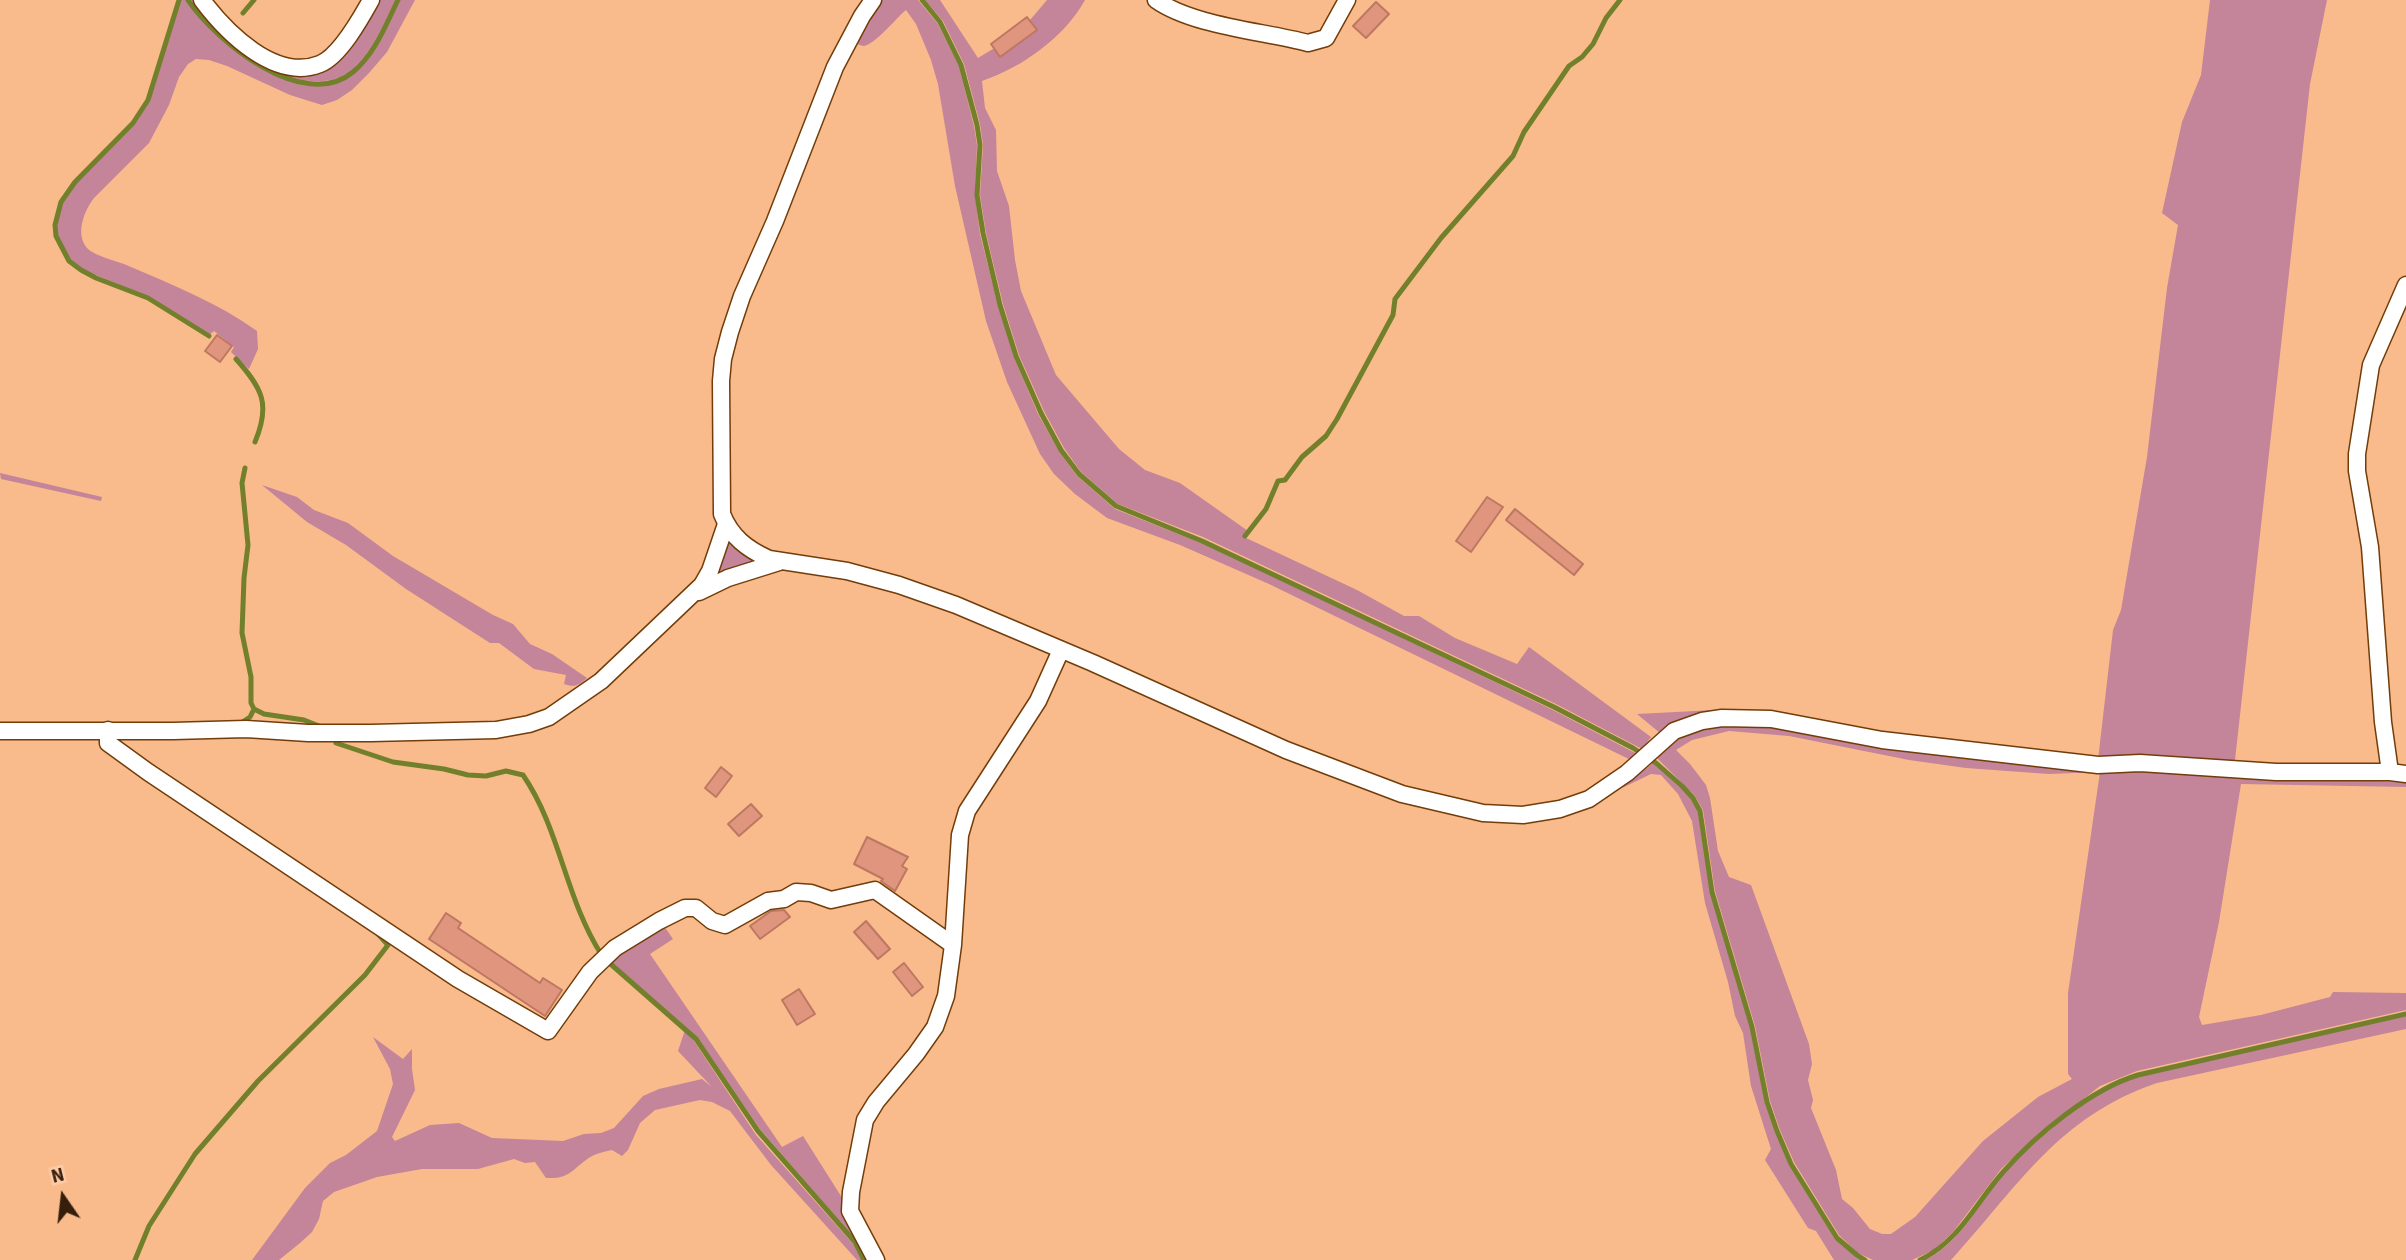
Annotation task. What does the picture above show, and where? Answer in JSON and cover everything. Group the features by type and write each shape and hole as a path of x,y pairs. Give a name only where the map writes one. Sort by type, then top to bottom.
{"street":[{"path":"202,0 240,42 274,62 298,66 321,64 332,55 362,18 371,0"},
{"path":"873,0 835,68 775,221 742,296 723,359 722,514 726,524 747,548 769,559 848,571 956,605 1286,750 1402,794 1470,810 1523,815 1560,809 1601,793 1674,731 1722,718 1745,717 1771,719 1882,740 2098,765 2140,764 2276,772 2398,773 2383,722 2370,547 2357,471 2357,454 2371,365 2406,285"},
{"path":"1156,0 1167,8 1192,18 1308,43 1326,38 1348,0"},
{"path":"0,731 173,732 246,729 371,733 496,730 529,724 548,718 582,696 641,646 702,586 726,524"},
{"path":"688,599 729,578 782,561"},
{"path":"876,1260 850,1211 851,1192 865,1120 935,1027 946,996 953,945 960,835 967,811 1038,701 1062,650"},
{"path":"108,730 108,743 148,772 458,979 548,1031 590,972 615,948 685,908 696,908 712,921 725,925 768,901 784,899 796,892 811,893 831,900 875,890 953,945"}],"shaded area":[{"path":"181,0 186,0 199,17 238,53 261,68 286,79 310,85 333,84 354,73 375,49 400,0 415,0 387,52 369,73 352,90 337,100 322,105 290,95 209,60 196,59 188,64 179,77 169,105 149,143 94,198 87,209 81,229 83,242 90,251 196,296 257,331 258,349 249,369 231,352 234,347 214,331 209,335 149,297 81,269 70,260 57,236 56,225 62,203 76,183 135,124 149,100"},
{"path":"191,0 198,0 237,45 310,70 375,0 396,0 376,39 357,65 349,72 329,80 307,81 285,75 240,49 220,33"},
{"path":"878,0 918,0 938,24 959,66 977,145 975,195 980,234 998,305 1014,357 1038,414 1077,476 1115,509 1201,543 1553,710 1639,755 1633,761 1269,584 1180,545 1107,518 1054,474 1040,454 1007,382 986,321 955,186 938,84 916,24 906,10 868,45 852,42"},
{"path":"925,0 940,0 978,58 1019,33 1047,0 1085,0 1066,26 1041,50 1012,68 982,81 985,108 996,130 997,171 1009,206 1021,291 1056,375 1119,449 1145,470 1180,483 1248,531 1244,537 1357,590 1404,616 1419,616 1455,638 1517,664 1529,647 1651,737 1642,749 1556,704 1203,537 1118,504 1081,472 1044,411 1019,355 1003,304 986,233 980,195 983,145 980,124 964,64 943,21"},
{"path":"2210,0 2327,0 2310,84 2235,760 2244,765 2098,760 2113,630 2121,610 2147,457 2167,288 2178,225 2162,213 2182,122 2201,75"},
{"path":"0,473 102,497 101,501 1,479"},
{"path":"262,485 297,497 314,510 348,523 393,556 513,624 530,644 552,654 587,678 577,685 564,684 566,675 534,669 499,643 490,643 406,589 346,545 307,522"},
{"path":"727,536 757,562 710,582"},
{"path":"1714,710 1677,721 1660,733 1637,714"},
{"path":"1745,722 1905,750 2100,771 2147,769 2242,776 2406,782 2406,787 2241,784 2219,922 2199,1017 2202,1025 2261,1015 2330,997 2333,992 2406,993 2406,1010 2137,1071 2100,1086 2039,1134 2001,1169 1953,1232 1934,1250 1912,1260 1873,1260 1858,1253 1839,1235 1794,1162 1780,1130 1770,1101 1755,1026 1715,891 1703,810 1695,796 1657,758 1676,741 1697,731","holes":["1729,731 1789,736 1909,760 1966,768 2049,774 2100,772 2068,993 2068,1074 2072,1079 2038,1097 1983,1141 1915,1217 1891,1234 1870,1229 1842,1199 1836,1170 1811,1108 1813,1100 1808,1080 1812,1064 1809,1044 1751,885 1729,877 1718,851 1706,785 1676,750 1692,740"]},
{"path":"1653,763 1680,787 1698,812 1710,892 1750,1027 1765,1103 1775,1132 1789,1165 1835,1239 1861,1260 1834,1260 1816,1231 1808,1228 1765,1160 1771,1149 1751,1086 1743,1033 1735,1016 1705,903 1692,821 1678,794 1661,775 1651,774 1622,788"},
{"path":"662,923 673,939 650,954 782,1147 803,1136 846,1204 871,1260 867,1260 857,1241 760,1129 698,1038 607,959"},
{"path":"2406,1016 2406,1029 2157,1083 2122,1097 2092,1115 2042,1157 1951,1260 1925,1260 1960,1232 2004,1173 2025,1152 2065,1117 2107,1088 2138,1076"},
{"path":"685,1030 756,1135 854,1245 862,1260 857,1260 771,1165 730,1111 712,1102 700,1100 655,1110 640,1123 628,1150 622,1156 612,1150 598,1154 559,1177 546,1178 535,1162 525,1163 514,1159 478,1169 422,1169 377,1177 334,1192 323,1201 319,1219 312,1232 300,1243 279,1260 252,1260 305,1188 330,1163 346,1155 377,1131 393,1084 390,1069 373,1037 403,1059 412,1049 415,1090 392,1137 395,1141 430,1125 459,1123 492,1138 563,1141 614,1128 643,1096 659,1089 702,1079 712,1087 678,1051"}],"building":[{"path":"1376,2 1389,14 1366,38 1353,26"},
{"path":"1027,17 1037,30 1000,57 991,44"},
{"path":"217,335 232,346 220,362 205,351"},
{"path":"1487,497 1503,507 1471,552 1456,541"},
{"path":"1515,509 1583,564 1574,575 1506,520"},
{"path":"721,767 732,776 716,797 705,788"},
{"path":"751,804 762,816 739,836 728,824"},
{"path":"867,837 908,857 902,866 907,869 895,891 881,881 883,879 854,864"},
{"path":"784,910 790,917 760,939 750,926 771,911"},
{"path":"446,913 461,923 458,928 540,983 543,978 562,990 545,1016 429,939"},
{"path":"866,921 890,949 878,959 854,932"},
{"path":"904,963 923,987 912,996 893,972"},
{"path":"799,989 815,1014 797,1025 782,1000"}],"waterway":[{"path":"179,0 148,100 133,123 75,182 61,202 55,225 56,236 69,261 81,270 148,298 209,336"},
{"path":"188,0 201,17 239,52 286,78 310,84 333,82 361,65 379,38 398,0"},
{"path":"243,13 254,0"},
{"path":"922,0 940,22 961,65 977,125 980,145 977,195 1000,305 1016,356 1061,450 1079,474 1116,506 1202,541 1554,707 1633,748 1656,763 1682,786 1700,811 1712,892 1752,1027 1767,1102 1777,1131 1791,1164 1837,1238 1865,1260"},
{"path":"1245,536 1266,509 1278,481 1285,480 1302,457 1326,436 1337,419 1393,315 1395,299 1441,238 1513,156 1524,132 1569,66 1582,57 1593,44 1606,18 1620,0"},
{"path":"236,359 258,388 261,397 262,417 255,442"},
{"path":"245,468 242,483 248,545 242,633 251,677 251,703 254,709 264,714 304,720 324,728"},
{"path":"241,723 250,717 254,709"},
{"path":"336,743 393,762 468,775 486,776 506,771 523,775 546,818 579,910 601,954"},
{"path":"135,1260 149,1226 195,1154 258,1081 365,975 388,945 378,934"},
{"path":"606,960 696,1039 758,1131 855,1242 864,1260"},
{"path":"1920,1260 1957,1232 2004,1171 2048,1128 2102,1091 2138,1075 2406,1014"}]}
